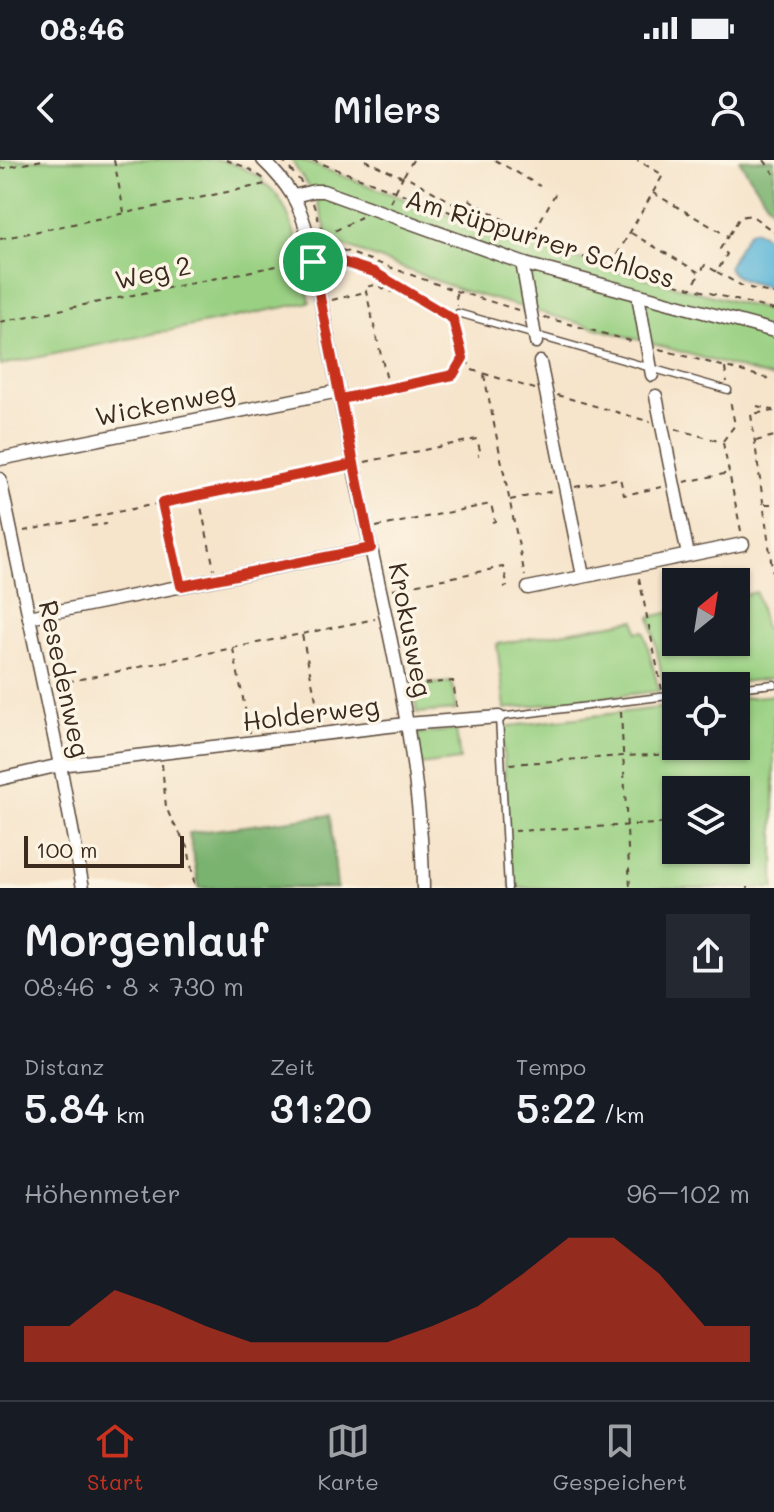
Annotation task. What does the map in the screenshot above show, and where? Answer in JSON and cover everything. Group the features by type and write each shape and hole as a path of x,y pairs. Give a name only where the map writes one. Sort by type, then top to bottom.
{"street":[{"path":"263,160 294,196"},
{"name":"Am Rüppurrer Schloss","path":"294,196 323,191 525,264 774,331"},
{"name":"Krokusweg","path":"294,196 313,260 400,686 417,793 423,888"},
{"path":"525,264 523,268 536,338"},
{"path":"640,296 652,371"},
{"path":"540,362 583,576"},
{"name":"Wickenweg","path":"0,459 340,395"},
{"path":"656,396 688,555"},
{"name":"Resedenweg","path":"0,479 83,888"},
{"path":"528,588 743,544"},
{"path":"29,617 371,548"},
{"name":"Holderweg","path":"0,779 60,765 406,724 499,717"}],"lane":[{"path":"313,260 333,259 374,272 403,289"},
{"path":"458,313 536,338 728,390"},
{"path":"750,687 774,684"},
{"name":"Holderweg","path":"499,717 662,696"},
{"path":"499,717 508,888"}],"path":[{"path":"0,169 42,160"},
{"path":"114,160 124,213"},
{"path":"0,239 266,182 248,168 226,160"},
{"path":"312,160 529,241 774,310"},
{"path":"365,160 403,176 462,208 468,199 516,227"},
{"path":"394,192 413,160"},
{"path":"495,160 540,186"},
{"path":"610,266 663,175 637,160"},
{"path":"764,160 774,174"},
{"path":"653,193 728,236"},
{"path":"529,241 555,194"},
{"path":"324,234 367,214 369,208"},
{"path":"717,272 727,254 720,249 740,217 751,215 774,232"},
{"path":"629,233 700,273"},
{"path":"308,237 456,291 531,313"},
{"name":"Weg 2","path":"0,322 313,260"},
{"path":"691,289 705,265 742,286 774,294"},
{"path":"340,395 389,389 453,375 463,358 453,319 403,289 391,293 375,285 365,287 389,389"},
{"path":"456,291 470,368 474,371 722,442"},
{"path":"322,303 366,292"},
{"path":"722,442 735,425 725,367"},
{"path":"484,374 528,588"},
{"path":"757,406 774,410"},
{"path":"774,410 751,414 774,582"},
{"path":"755,441 774,436"},
{"path":"11,533 477,439 481,454 478,455"},
{"path":"722,442 743,544"},
{"path":"510,500 620,478 624,495 729,473"},
{"path":"198,495 216,579"},
{"path":"162,503 181,586"},
{"path":"367,528 491,504 495,521 492,522"},
{"path":"764,504 772,504"},
{"path":"164,511 170,510"},
{"path":"91,526 106,524"},
{"path":"175,557 180,556"},
{"path":"636,566 662,687"},
{"path":"380,591 503,567 508,586 504,587"},
{"path":"43,686 386,617"},
{"path":"302,634 323,734"},
{"path":"233,648 252,743"},
{"path":"400,686 453,681 458,720"},
{"path":"621,712 630,888"},
{"path":"161,754 166,807 188,847 195,888"},
{"path":"505,765 662,755"},
{"path":"508,832 662,824"}],"green space":[{"path":"0,160 220,160 237,165 262,178 263,183 274,191 290,219 310,302 0,365"},
{"path":"292,160 300,160 517,241 774,312 774,378 461,290 329,240 317,201"},
{"path":"739,160 774,160 774,213"},
{"path":"756,592 765,629 774,629 774,678 750,681 750,672 662,672 662,676 650,617 662,614 662,656 750,656 750,594"},
{"path":"635,620 637,632 644,631 659,691 505,709 497,644"},
{"path":"452,682 456,710 417,713 414,685"},
{"path":"774,695 774,888 511,888 502,727 662,708 662,760 750,760 750,698"},
{"path":"456,730 460,760 421,765 417,734"},
{"path":"330,815 337,888 199,888 189,833"}],"water":[{"path":"755,230 774,241 774,288 741,279 728,267 747,234"}],"route":[{"path":"333,259 374,272 453,319 463,358 453,375 341,399 371,548 181,586 162,503 353,464 313,262 333,259"}]}
